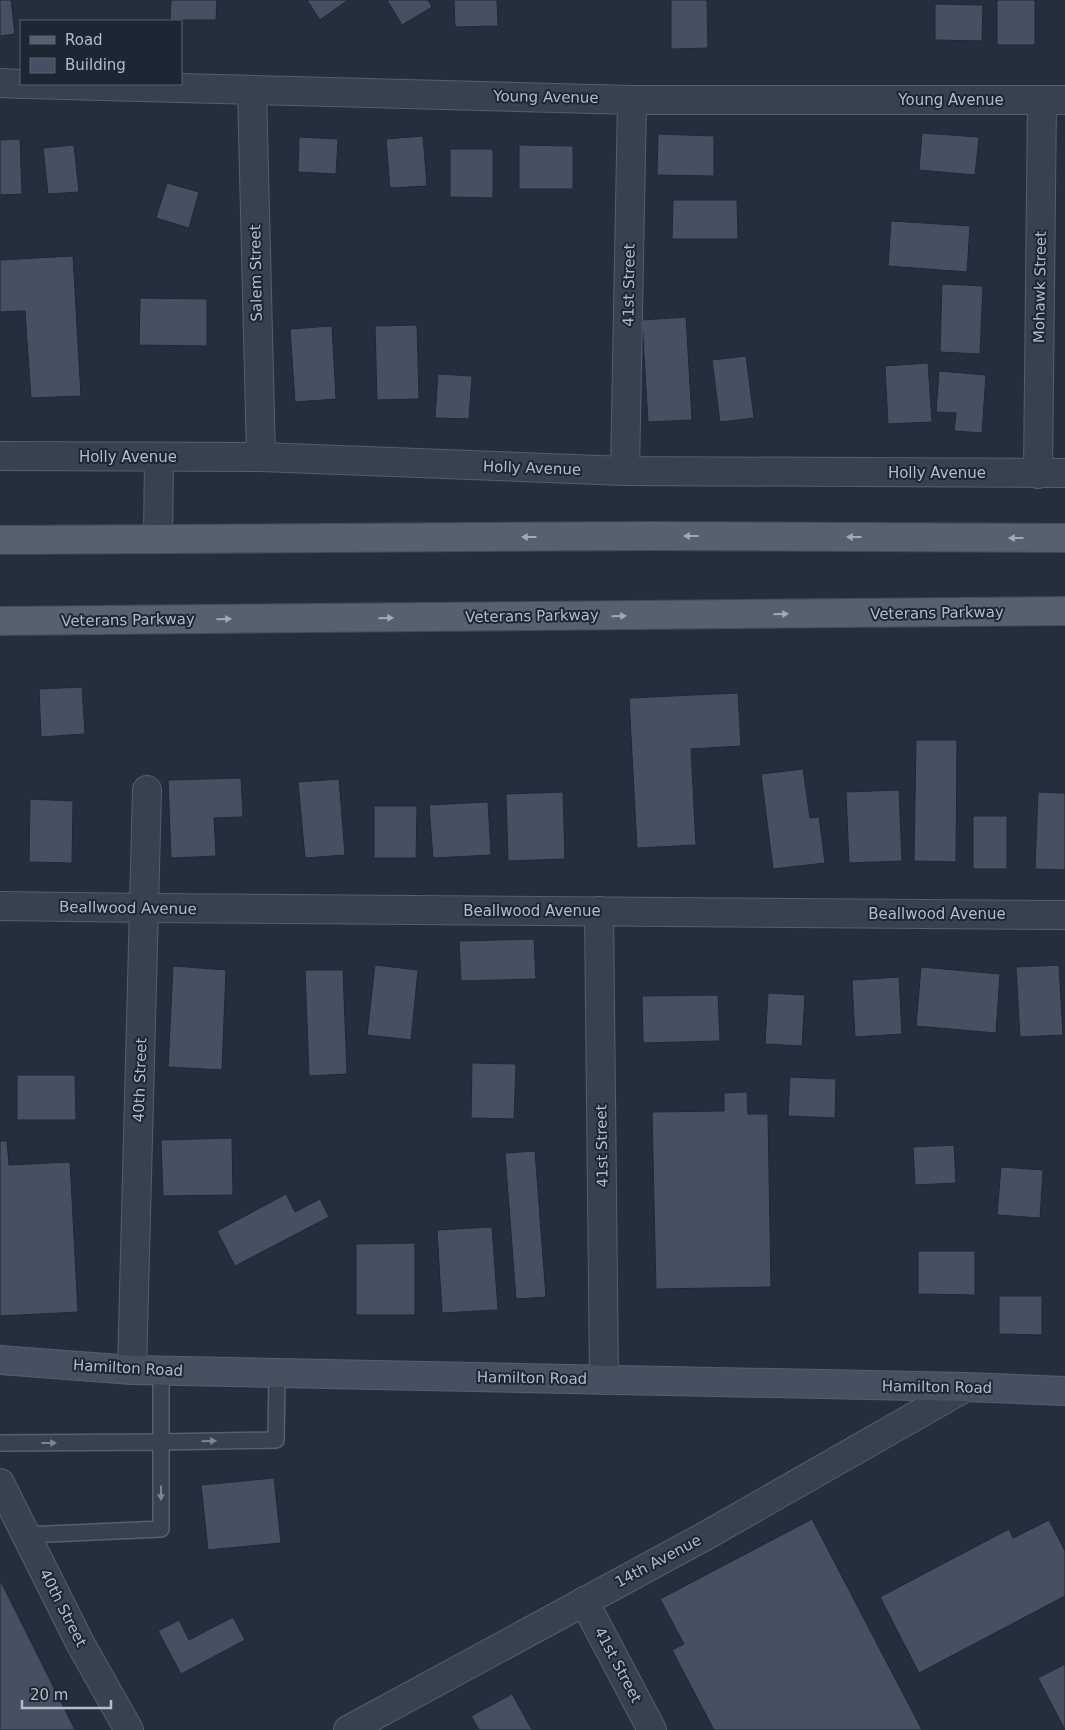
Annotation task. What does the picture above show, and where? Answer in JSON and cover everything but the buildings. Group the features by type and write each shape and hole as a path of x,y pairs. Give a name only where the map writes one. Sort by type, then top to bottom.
{"main road":[{"path":"0,540 650,536 1065,538"},
{"name":"Veterans Parkway","path":"0,621 1065,611"}],"street":[{"path":"0,83 20,84"},
{"name":"Young Avenue","path":"65,85 632,100 1053,100"},
{"name":"Salem Street","path":"252,90 261,457"},
{"name":"41st Street","path":"625,471 632,100"},
{"name":"Mohawk Street","path":"1038,474 1053,100"},
{"name":"Holly Avenue","path":"0,456 261,457 625,471 1065,474"},
{"path":"158,540 160,458"},
{"name":"40th Street","path":"132,1370 147,790"},
{"name":"Beallwood Avenue","path":"0,906 1065,914"},
{"name":"41st Street","path":"599,911 604,1380"},
{"name":"Hamilton Road","path":"0,1360 161,1371 1065,1390"},
{"name":"14th Avenue","path":"348,1730 707,1536 966,1387"},
{"name":"40th Street","path":"0,1483 80,1643 129,1730"},
{"name":"41st Street","path":"584,1601 652,1730"}],"lane":[{"path":"26,1535 161,1529 161,1371"},
{"path":"0,1443 276,1440 277,1373"}]}
